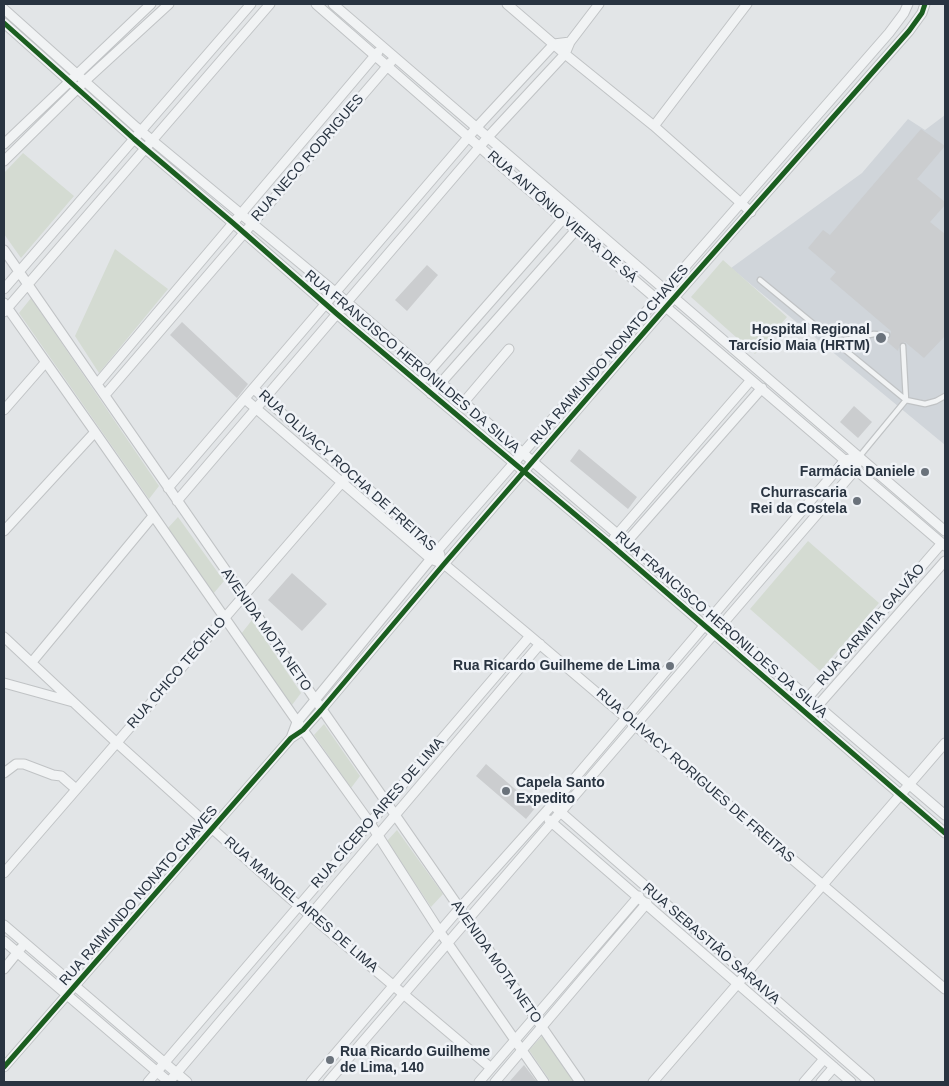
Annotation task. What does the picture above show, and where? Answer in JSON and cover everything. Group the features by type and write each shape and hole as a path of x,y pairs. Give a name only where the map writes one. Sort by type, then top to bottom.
{"street":[{"path":"4,144 69,80 151,4"},
{"path":"4,160 85,81 169,4"},
{"path":"4,289 251,4"},
{"path":"5,308 270,4"},
{"name":"RUA ANTÔNIO VIEIRA DE SÁ","path":"316,4 563,219 944,545"},
{"name":"RUA ANTÔNIO VIEIRA DE SÁ","path":"333,4 945,531"},
{"path":"506,4 654,126 751,212"},
{"path":"177,501 479,146 565,54 570,42 599,4"},
{"path":"654,126 747,4"},
{"name":"RUA RAIMUNDO NONATO CHAVES","path":"291,738 297,722 438,550 889,33 904,13 908,4"},
{"name":"RUA RAIMUNDO NONATO CHAVES","path":"4,1067 291,738 303,730 321,710 674,297 909,31 918,20 924,5"},
{"name":"RUA FRANCISCO HERONILDES DA SILVA","path":"4,10 141,131 442,383 945,815"},
{"name":"RUA FRANCISCO HERONILDES DA SILVA","path":"4,23 134,139 234,223 325,304 609,543 945,833"},
{"path":"130,24 139,32"},
{"path":"168,488 477,127 554,44 570,42"},
{"name":"RUA NECO RODRIGUES","path":"97,384 382,46"},
{"name":"RUA NECO RODRIGUES","path":"105,396 395,57"},
{"path":"818,114 827,123"},
{"path":"318,123 330,133"},
{"path":"419,383 563,219"},
{"path":"431,394 576,230"},
{"name":"AVENIDA MOTA NETO","path":"4,250 394,816 580,1082"},
{"name":"AVENIDA MOTA NETO","path":"5,308 96,432 152,516 370,823 440,932 544,1082"},
{"path":"464,402 509,349"},
{"path":"4,410 45,362"},
{"path":"609,543 751,380"},
{"name":"RUA OLIVACY ROCHA DE FREITAS","path":"254,388 438,550 444,564"},
{"path":"618,552 762,388"},
{"name":"RUA OLIVACY ROCHA DE FREITAS","path":"245,399 431,559 444,564"},
{"path":"4,530 96,432"},
{"path":"315,459 323,449"},
{"path":"688,452 698,461"},
{"path":"311,1082 459,909 552,805 712,614 845,460 859,457 856,470 328,1082"},
{"name":"RUA CHICO TEÓFILO","path":"4,873 350,473"},
{"path":"32,662 152,516"},
{"name":"RUA CARMITA GALVÃO","path":"800,707 944,545"},
{"name":"RUA CARMITA GALVÃO","path":"810,716 945,561"},
{"name":"RUA OLIVACY RORIGUES DE FREITAS","path":"444,564 626,716 945,989"},
{"path":"377,625 386,632"},
{"name":"RUA CÍCERO AIRES DE LIMA","path":"148,1082 530,636"},
{"name":"RUA MANOEL AIRES DE LIMA","path":"4,637 299,906 491,1068"},
{"name":"RUA CÍCERO AIRES DE LIMA","path":"169,1082 540,644"},
{"path":"4,683 74,702"},
{"path":"449,730 459,740"},
{"path":"653,1082 945,743"},
{"path":"863,762 873,752"},
{"path":"4,773 16,764 24,764 53,775 61,776 76,789"},
{"path":"568,785 578,793"},
{"name":"RUA SEBASTIÃO SARAIVA","path":"552,805 870,1082"},
{"name":"RUA SEBASTIÃO SARAIVA","path":"543,814 851,1082"},
{"path":"479,1082 639,896"},
{"path":"495,1082 647,903"},
{"path":"4,925 187,1082"},
{"path":"4,941 169,1082"},
{"path":"4,969 25,943"},
{"path":"807,1044 815,1035"},
{"path":"804,1082 824,1059"},
{"path":"821,1082 834,1067"}],"lane":[{"path":"760,280 906,400 926,404 936,402 945,396"},
{"path":"835,342 874,334 887,335"},
{"path":"859,457 906,400 902,346"}],"shaded area":[{"name":"Hospital Regional Tarcísio Maia (HRTM)","path":"945,115 945,445 731,268 862,173 908,119 925,130"},
{"path":"23,153 74,196 21,258 4,234 4,173"},
{"path":"115,249 168,289 99,373 75,336"},
{"path":"723,260 787,317 755,354 691,297"},
{"path":"31,298 159,486 149,499 19,313"},
{"path":"178,517 224,581 213,594 167,529"},
{"path":"808,541 879,603 820,671 750,609"},
{"path":"252,620 301,693 292,705 241,634"},
{"path":"324,724 360,776 351,788 314,735"},
{"path":"397,830 443,894 431,907 387,841"},
{"path":"544,1034 574,1082 551,1082 529,1050"}],"building":[{"path":"921,129 945,146 917,179 945,202 945,205 930,222 945,234 945,336 924,358 905,342 900,344 898,351 884,339 890,338 891,331 830,279 836,272 808,248 823,230 830,235"},
{"path":"427,265 438,275 407,311 395,300"},
{"path":"182,322 248,384 237,398 170,335"},
{"path":"854,406 872,422 858,438 840,422"},
{"path":"579,449 637,497 628,509 570,461"},
{"path":"292,573 327,604 302,631 268,600"},
{"name":"Capela Santo Expedito","path":"486,764 536,807 526,819 476,776"},
{"path":"524,1065 537,1082 509,1082"}],"cycle path":[{"path":"4,1067 291,738 303,730 321,710 444,564 666,307 909,31 922,13 925,4"},
{"path":"4,23 134,139 337,314 609,543 945,833"}],"place":[{"name":"Hospital Regional Tarcísio Maia (HRTM)","path":"881,338"},
{"name":"Farmácia Daniele","path":"925,472"},
{"name":"Churrascaria Rei da Costela","path":"857,501"},
{"name":"Rua Ricardo Guilheme de Lima","path":"670,666"},
{"name":"Capela Santo Expedito","path":"506,791"},
{"name":"Rua Ricardo Guilheme de Lima, 140","path":"330,1060"}]}
